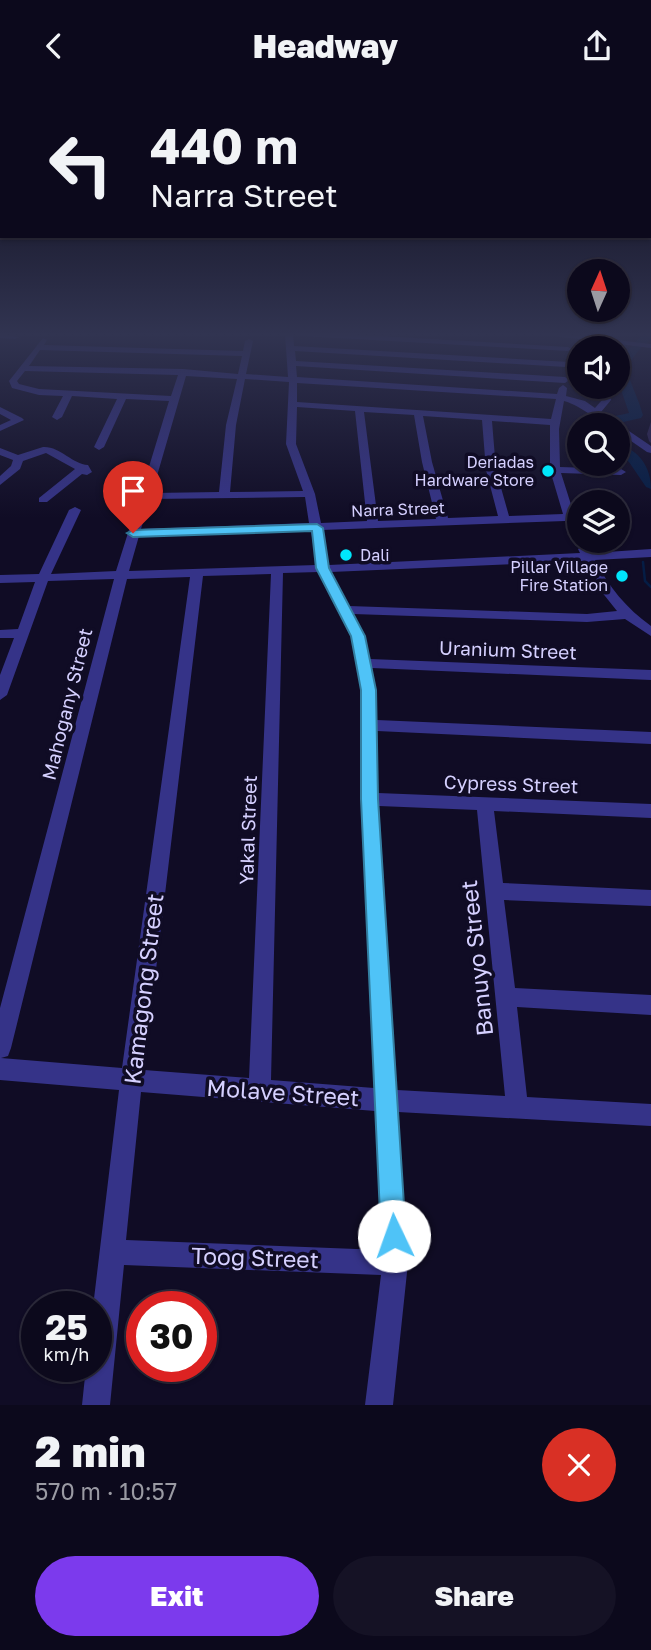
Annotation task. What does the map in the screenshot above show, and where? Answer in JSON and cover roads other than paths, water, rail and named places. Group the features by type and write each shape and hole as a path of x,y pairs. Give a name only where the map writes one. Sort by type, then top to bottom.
{"street":[{"path":"57,417 68,395"},
{"path":"92,395 175,398"},
{"path":"224,495 231,425 238,395"},
{"path":"292,395 290,445 310,494 323,568 358,636 364,663 370,725 370,799 395,1263 379,1405"},
{"path":"534,395 560,397 582,403 596,413"},
{"path":"99,447 122,397"},
{"path":"560,397 552,444 555,470 567,500"},
{"name":"Mahogany Street","path":"0,1048 121,576 143,496 175,398"},
{"path":"292,404 554,422"},
{"path":"359,408 373,526"},
{"path":"0,410 19,420 0,428"},
{"path":"418,412 427,462 443,522"},
{"path":"488,417 487,434 492,477 505,520"},
{"path":"630,436 651,450"},
{"path":"0,451 18,460 47,449 85,469 44,500"},
{"path":"0,482 16,467 18,460"},
{"path":"555,470 567,470"},
{"path":"143,496 310,494"},
{"path":"1,691 43,578 75,510"},
{"name":"Narra Street","path":"133,533 567,518"},
{"path":"586,553 610,597 625,615 651,632"},
{"path":"0,579 277,571 651,553"},
{"name":"Yakal Street","path":"260,1091 277,571"},
{"name":"Kamagong Street","path":"96,1405 131,1082 197,574"},
{"path":"346,610 587,618 625,615"},
{"path":"0,634 24,633"},
{"name":"Uranium Street","path":"364,663 651,675"},
{"path":"370,725 651,738"},
{"name":"Cypress Street","path":"370,799 651,811"},
{"name":"Banuyo Street","path":"485,804 517,1107"},
{"path":"494,891 651,898"},
{"path":"507,997 651,1005"},
{"name":"Molave Street","path":"0,1069 131,1082 651,1115"},
{"name":"Toog Street","path":"114,1252 395,1263"}],"waterway":[{"path":"630,395 636,415 630,416"},
{"path":"630,456 651,484"},
{"path":"643,562 645,581 651,587"}],"place":[{"name":"Deriadas Hardware Store","path":"548,471"},
{"name":"Dali","path":"346,555"},
{"name":"Pillar Village Fire Station","path":"622,576"}]}
